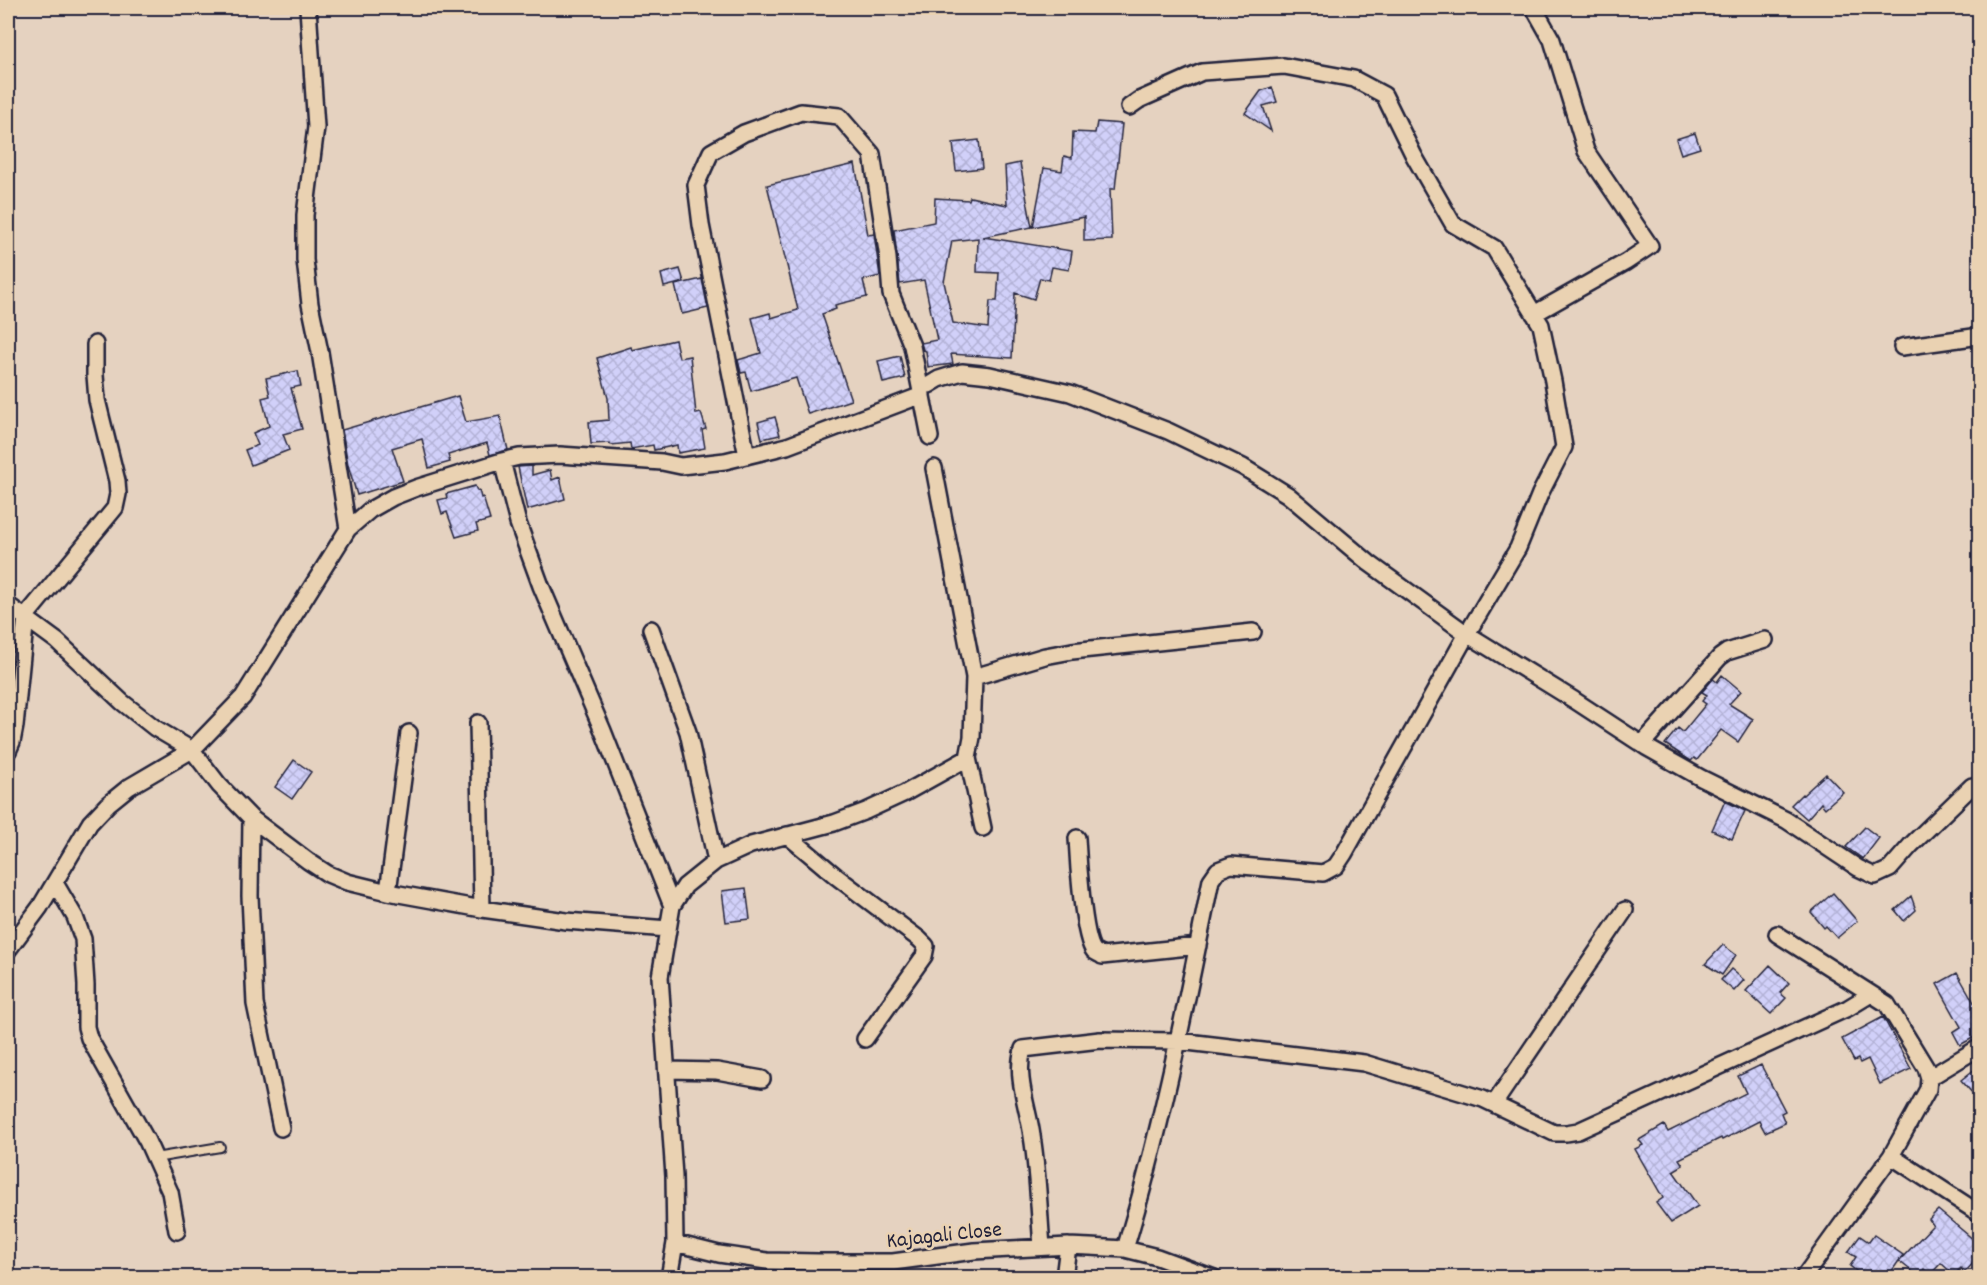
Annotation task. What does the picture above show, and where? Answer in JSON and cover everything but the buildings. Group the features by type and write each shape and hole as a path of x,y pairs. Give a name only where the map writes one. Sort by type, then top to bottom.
{"street":[{"path":"308,8 316,127 305,215 305,260 310,304 320,352 348,529"},
{"path":"1534,8 1552,40 1586,151 1650,246 1534,314"},
{"path":"1125,1249 1148,1174 1179,1041 1211,880 1218,870 1231,865 1323,873 1336,866 1518,548 1540,494 1564,447 1541,325 1494,248 1453,224 1414,156 1384,95 1354,79 1284,66 1202,72 1139,99 1129,107"},
{"path":"747,456 701,225 696,185 711,152 744,133 801,112 839,116 872,154 891,294 912,346 925,390 930,437"},
{"path":"1902,347 1980,336"},
{"path":"8,751 15,726 26,616 115,508 118,494 117,481 97,400 94,375 95,344"},
{"path":"8,950 40,907 84,831 108,804 153,772 192,750 243,697 348,529 370,510 416,488 519,457 560,455 662,462 681,466 747,456 786,446 925,390 939,379 962,372 1032,383 1070,393 1194,442 1243,467 1288,495 1369,563 1467,634 1642,744 1701,778 1786,820 1858,868 1875,876 1890,869 1911,845 1972,786"},
{"path":"502,461 518,523 541,586 603,731 672,906"},
{"path":"934,468 974,677 972,737 968,758 983,828"},
{"path":"8,605 57,641 122,702 155,728 192,750 219,785 251,818 328,874 347,882 388,892 482,909 566,921 668,928"},
{"path":"651,629 688,732 716,861"},
{"path":"974,677 1045,656 1072,651 1253,632"},
{"path":"1642,744 1720,657 1727,652 1765,640"},
{"path":"478,723 482,909"},
{"path":"388,892 409,733"},
{"path":"669,1278 675,1243 674,1176 660,977 672,906 685,886 716,861 751,845 834,823 866,811 905,794 968,758"},
{"path":"251,818 250,896 255,1004 281,1128"},
{"path":"786,835 837,878 926,946 924,956 865,1039"},
{"path":"1077,838 1081,897 1090,944 1095,952 1102,956 1198,946"},
{"path":"55,883 75,917 83,939 86,1027 89,1038 170,1192 177,1231"},
{"path":"1494,1104 1625,910"},
{"path":"1777,934 1887,1004 1926,1068 1929,1078 1928,1089 1892,1156 1803,1278"},
{"path":"1042,1247 1032,1135 1020,1072 1023,1049 1100,1040 1179,1041 1364,1063 1494,1104 1554,1133 1566,1133 1578,1131 1848,1008 1871,994"},
{"path":"1929,1078 1980,1047"},
{"path":"667,1070 717,1071 762,1079"},
{"path":"1892,1156 1980,1214"},
{"name":"Kajagali Close","path":"675,1243 719,1254 758,1260 808,1262 893,1262 974,1251 1042,1247 1125,1249 1157,1257 1214,1278"},
{"path":"1064,1278 1068,1246"}],"lane":[{"path":"154,1158 220,1147"}]}
